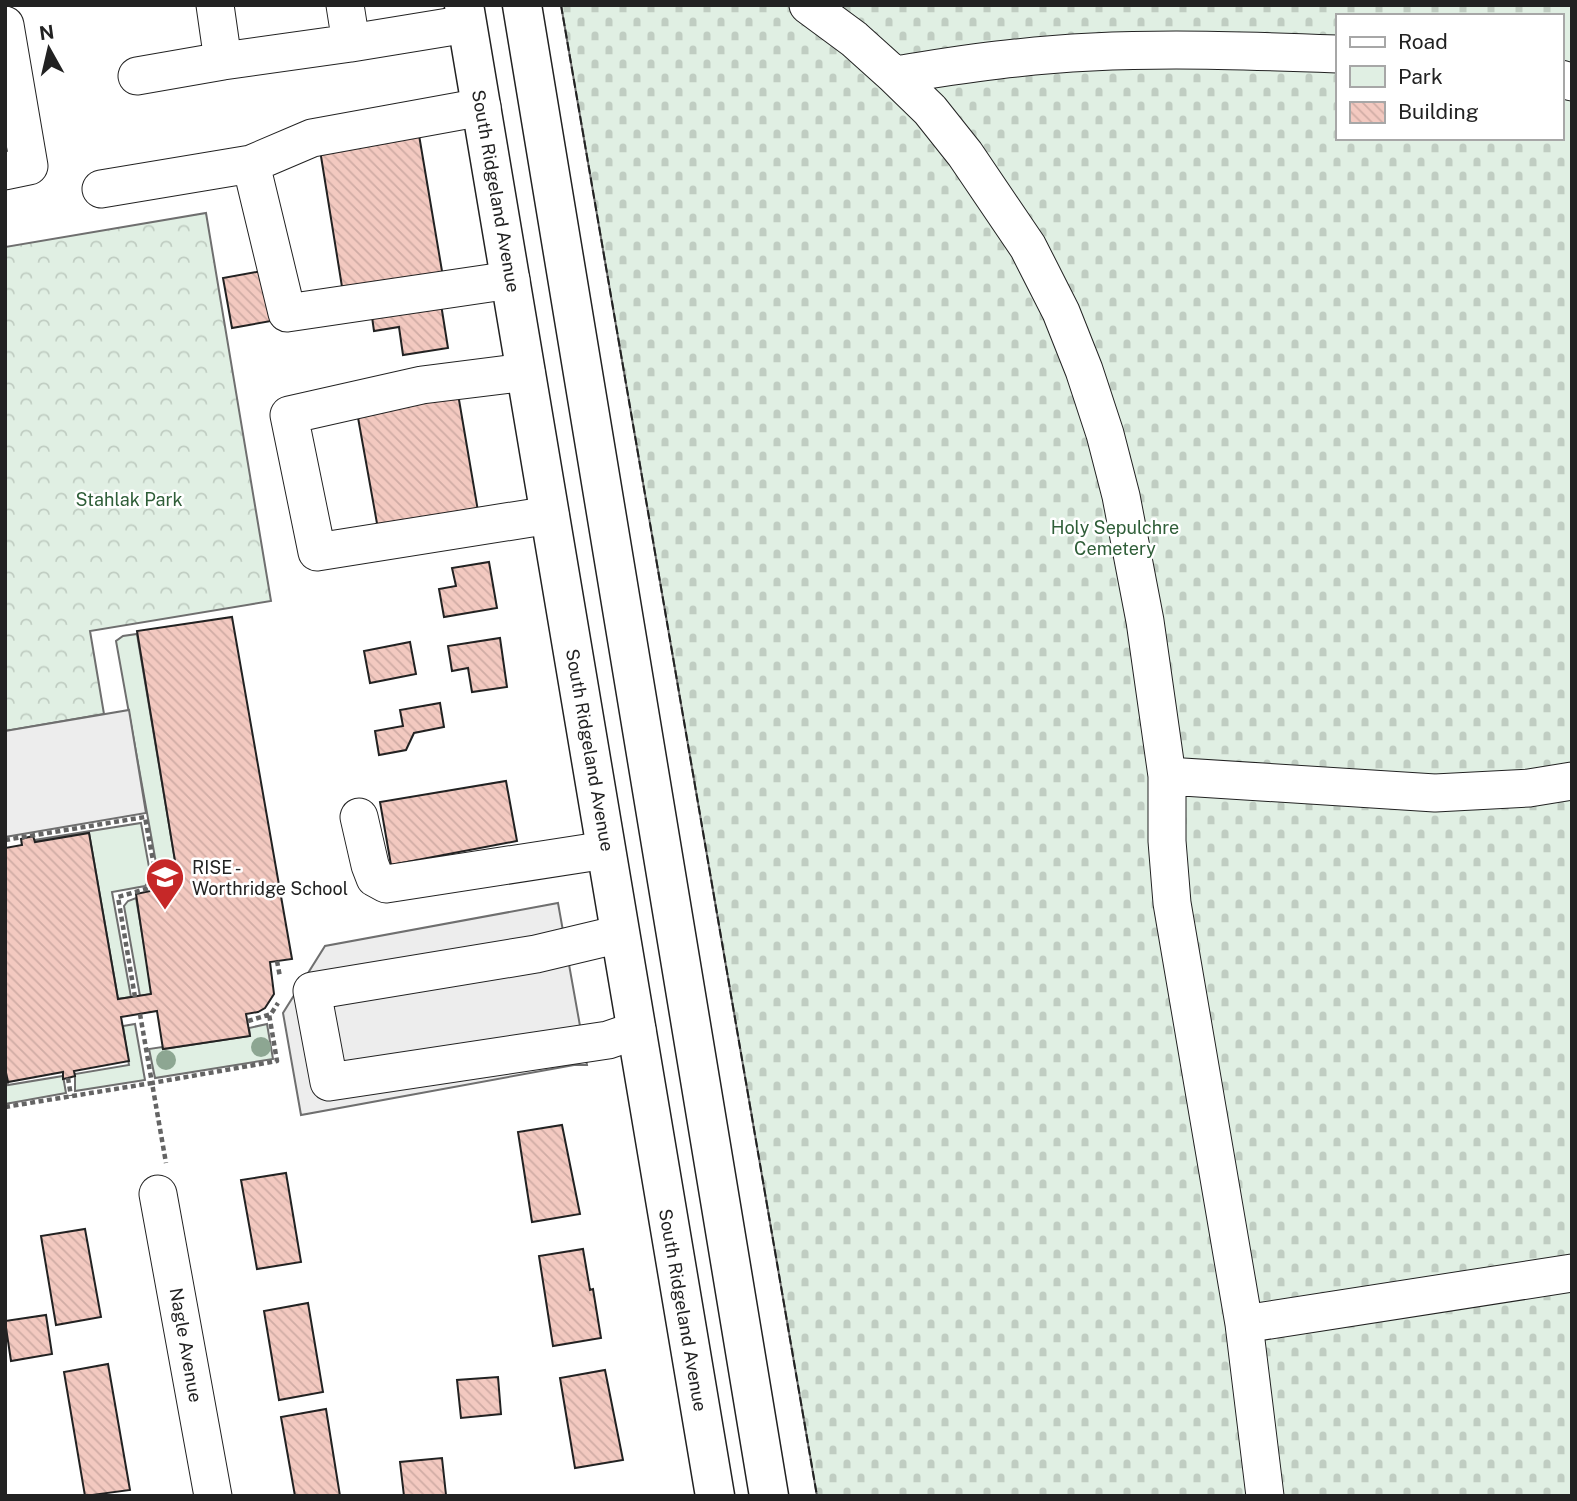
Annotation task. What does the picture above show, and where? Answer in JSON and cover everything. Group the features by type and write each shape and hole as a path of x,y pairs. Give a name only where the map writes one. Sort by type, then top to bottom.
{"main road":[{"path":"522,5 769,1496"},
{"name":"South Ridgeland Avenue","path":"466,14 715,1496"}],"street":[{"path":"215,5 223,61"},
{"path":"345,5 351,43"},
{"path":"808,5 854,39 930,110 1002,207 1028,247 1060,312 1084,370 1105,434 1121,496 1145,621 1167,776 1167,841 1172,903 1244,1324 1265,1496"},
{"path":"137,75 351,43 466,14"},
{"path":"5,25 29,166 5,171"},
{"path":"894,75 1017,58 1141,50 1245,50 1336,54"},
{"path":"101,189 251,164 312,138 482,107"},
{"path":"251,164 287,313 511,281"},
{"path":"526,372 422,385 289,415 317,552 550,515"},
{"path":"1167,776 1435,793 1528,788 1572,781"},
{"path":"359,817 375,878 386,884 606,850"},
{"path":"620,934 536,954 312,991 329,1082 608,1040 637,1030"},
{"name":"Nagle Avenue","path":"163,1182 213,1496"},
{"path":"1244,1324 1572,1273"}],"path":[{"path":"5,840 145,817 156,877 179,885"},
{"path":"135,997 118,897 171,882"},
{"path":"277,961 280,982"},
{"path":"248,1021 269,1014 279,1000"},
{"path":"140,1014 152,1083 163,1182"},
{"path":"5,1107 277,1061 269,1014"},
{"path":"68,1078 71,1096"}],"green space":[{"name":"Holy Sepulchre Cemetery","path":"561,5 1572,5 1572,1496 817,1496"},
{"name":"Stahlak Park","path":"206,213 271,601 90,631 104,714 5,731 5,247"},
{"path":"137,634 178,878 156,863 116,641 123,636"},
{"path":"141,823 151,878 145,886 112,892 131,997 118,999 89,833 35,842 34,840"},
{"path":"136,898 152,990 151,994 140,996 124,906"},
{"path":"135,1024 145,1080 75,1091 75,1074 129,1065 123,1026"},
{"path":"267,1024 273,1059 155,1078 149,1049 250,1036 249,1028"},
{"path":"5,1068 8,1085 63,1076 66,1093 5,1104"}],"shaded area":[{"path":"129,710 146,813 5,837 5,731"},
{"path":"558,903 587,1065 574,1065 301,1115 283,1013 325,946"}],"building":[{"path":"419,135 443,277 343,293 320,150"},
{"path":"262,271 271,321 232,328 223,278"},
{"path":"440,298 448,348 403,355 399,327 374,331 371,310"},
{"path":"458,394 478,511 378,529 357,412"},
{"path":"489,562 497,608 444,617 439,589 456,586 452,568"},
{"path":"232,617 292,959 270,962 274,994 265,1008 246,1014 250,1036 163,1049 157,1011 121,1017 129,1061 74,1071 75,1076 63,1079 63,1072 8,1082 5,1068 5,848 22,845 21,839 33,836 35,842 89,833 118,999 151,994 136,894 179,885 137,631"},
{"path":"500,638 507,687 472,692 468,668 452,671 448,646"},
{"path":"410,642 416,674 370,683 364,651"},
{"path":"440,703 444,727 414,733 406,750 379,755 375,731 403,726 400,710"},
{"path":"506,781 517,841 391,865 380,802"},
{"path":"562,1125 580,1214 532,1222 518,1132"},
{"path":"286,1173 301,1262 257,1269 241,1180"},
{"path":"85,1229 101,1317 56,1325 41,1236"},
{"path":"583,1249 601,1338 553,1346 539,1256"},
{"path":"308,1303 323,1392 279,1400 264,1311"},
{"path":"46,1315 52,1354 11,1361 5,1321"},
{"path":"108,1364 130,1490 85,1496 64,1372"},
{"path":"605,1370 623,1460 575,1468 560,1378"},
{"path":"498,1377 501,1414 461,1418 457,1380"},
{"path":"326,1409 340,1496 295,1496 281,1417"},
{"path":"442,1458 446,1495 404,1496 400,1462"}],"fence":[{"path":"561,5 817,1496"}],"place":[{"name":"RISE - Worthridge School","path":"165,911"}]}
